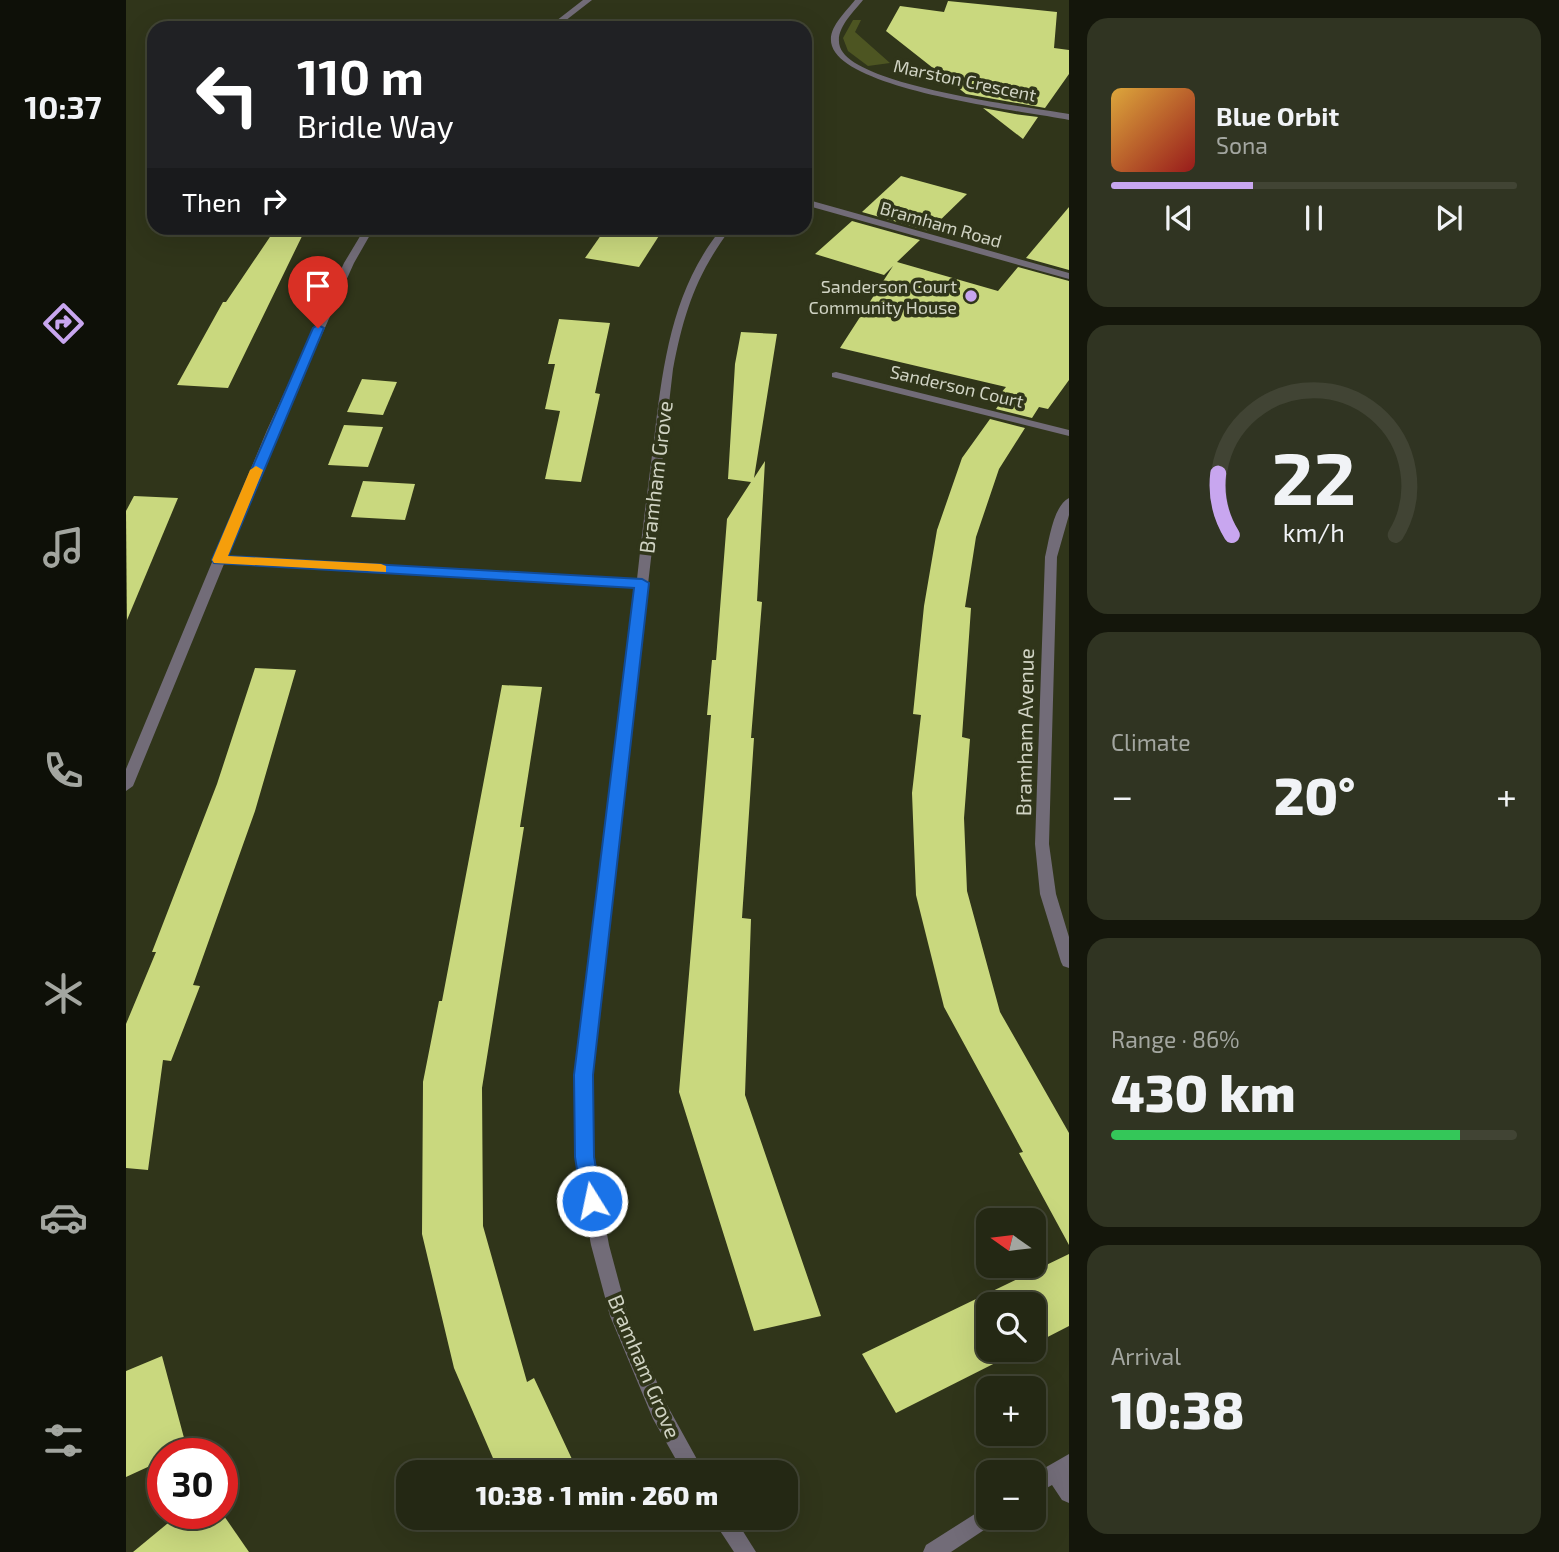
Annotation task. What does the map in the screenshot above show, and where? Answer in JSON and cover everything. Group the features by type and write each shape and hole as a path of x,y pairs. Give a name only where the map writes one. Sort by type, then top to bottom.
{"street":[{"path":"560,21 588,0"},
{"name":"Marston Crescent","path":"859,0 836,33 834,41 836,50 858,68 891,83 916,89 1069,117"},
{"name":"Bramham Road","path":"812,204 1069,276"},
{"path":"126,786 308,350 365,235"},
{"name":"Bramham Grove","path":"687,1460 660,1412 619,1316 600,1245 584,1157 583,1075 668,369 687,290 719,235"},
{"name":"Sanderson Court","path":"836,375 1069,433"},
{"name":"Bramham Avenue","path":"1069,502 1061,519 1051,557 1042,844 1048,894 1069,962"},
{"path":"219,560 642,583"},
{"path":"1046,1478 1062,1468 1069,1493"},
{"path":"933,1552 976,1524"},
{"path":"730,1530 746,1552"}],"green space":[{"path":"853,20 861,20 855,32 890,63 868,66 848,51 843,38"}],"building":[{"path":"948,1 1057,12 1054,48 1069,50 1069,74 1045,108 966,94 886,31 900,6 944,12"},
{"path":"983,108 1015,114 1038,117 1023,139"},
{"path":"901,176 967,194 929,231 862,212"},
{"path":"1069,207 1069,270 1026,258"},
{"path":"852,221 920,240 897,262 998,291 1018,267 1069,281 1069,380 1048,409 1039,407 1032,418 996,409 1005,396 1000,394 1006,387 840,348 893,266 884,275 815,254"},
{"path":"271,235 303,235 228,388 177,385 223,302 226,302"},
{"path":"601,235 660,235 639,267 585,258"},
{"path":"559,319 610,323 595,393 600,394 581,482 545,479 560,411 545,409 555,364 548,364"},
{"path":"741,332 777,334 754,478 765,461 757,601 762,602 751,738 754,738 742,918 751,919 745,1095 821,1316 754,1331 679,1092 711,715 707,715 712,660 716,660 727,519 751,482 728,479 735,364"},
{"path":"362,379 397,382 383,415 347,412"},
{"path":"990,419 1025,428 999,469 976,537 965,607 971,608 962,737 970,739 964,818 967,891 1000,1012 1069,1133 1069,1245 1019,1153 1023,1152 944,1007 916,895 912,793 921,715 913,714 924,606 937,530 962,458"},
{"path":"344,425 383,427 368,467 328,465"},
{"path":"363,481 415,484 405,520 351,517"},
{"path":"134,496 178,498 127,620 126,511"},
{"path":"255,668 296,670 255,811 193,985 200,986 171,1061 163,1060 148,1170 126,1168 126,1024 156,952 152,952 217,784"},
{"path":"502,685 542,687 520,827 524,827 482,1088 483,1226 527,1382 534,1378 572,1460 494,1460 454,1368 422,1234 423,1082 439,1001 442,1001"},
{"path":"1069,1254 1069,1326 1046,1338 1046,1292 990,1292 1019,1278 1046,1278 1046,1265"},
{"path":"976,1299 976,1362 997,1362 896,1413 862,1354"},
{"path":"162,1356 184,1438 147,1438 147,1467 126,1477 126,1371"},
{"path":"161,1529 233,1529 249,1552 133,1552"}],"slow traffic":[{"path":"256,470 219,560 381,569"}],"place":[{"name":"Sanderson Court Community House","path":"971,296"}],"route":[{"path":"318,328 219,560 642,583 583,1075 584,1157 592,1201"}]}
